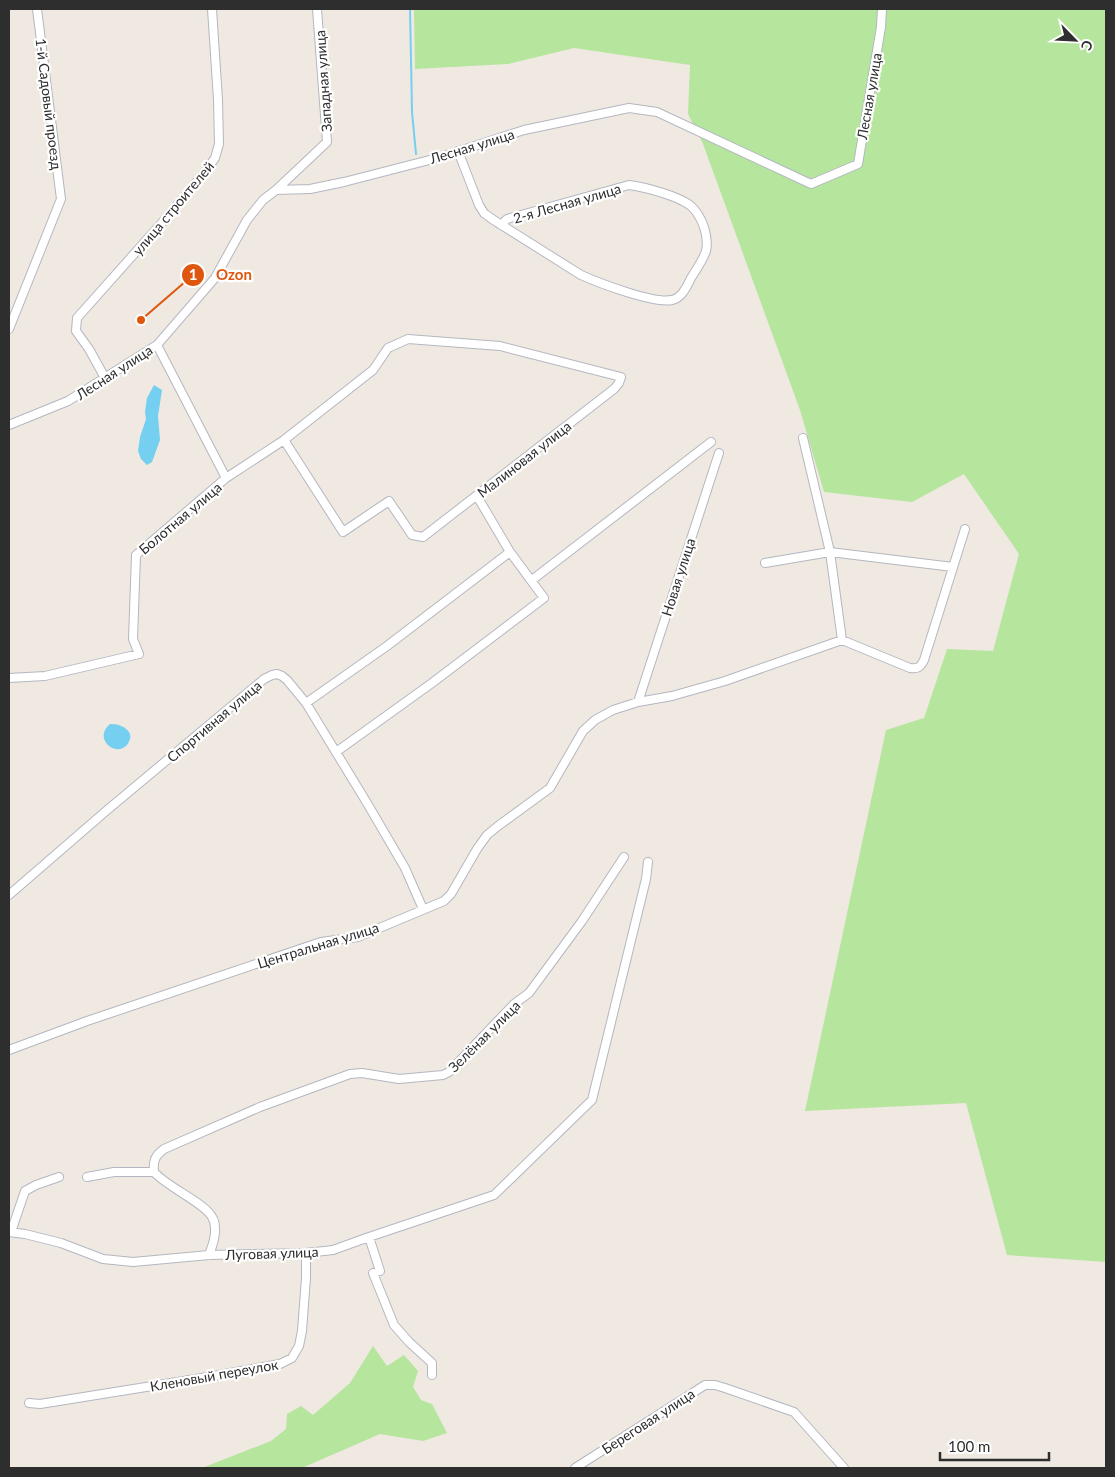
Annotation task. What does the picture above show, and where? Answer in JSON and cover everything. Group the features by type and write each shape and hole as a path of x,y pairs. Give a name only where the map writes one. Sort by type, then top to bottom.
{"street":[{"name":"1-й Садовый проезд","path":"9,329 61,199 37,9"},
{"name":"улица строителей","path":"105,378 89,349 76,331 77,318 167,217 215,158 219,144 212,9"},
{"name":"Западная улица","path":"276,190 328,142 317,9"},
{"name":"Лесная улица","path":"9,425 68,401 157,345 215,278 247,220 263,200 276,190 310,188 344,182 458,151 524,130 629,108 657,112 811,184 858,164 881,27 882,9"},
{"name":"2-я Лесная улица","path":"458,151 479,206 484,213 501,225 580,275 596,282 653,299 664,301 675,299 684,292 705,252 707,237 702,222 693,208 678,199 643,186 629,185 507,219 501,225"},
{"name":"Болотная улица","path":"9,678 44,676 139,654 133,639 136,556 226,478 284,440 373,370 388,348 408,339"},
{"name":"Малиновая улица","path":"284,440 343,532 389,501 412,535 423,538 614,390 621,377 500,346 408,339"},
{"path":"157,345 226,478"},
{"path":"803,438 830,552 842,640"},
{"path":"532,580 711,442"},
{"name":"Новая улица","path":"638,702 719,453"},
{"path":"336,752 432,683 544,598 510,552 477,496"},
{"path":"638,702 672,696 725,681 842,640 916,669 921,666 924,660 964,529"},
{"path":"306,703 387,646 510,552"},
{"path":"765,563 830,552 953,567"},
{"name":"Спортивная улица","path":"9,895 264,679 277,674 288,680 306,703 405,868 423,909"},
{"name":"Центральная улица","path":"9,1050 87,1021 321,942 358,937 436,905 451,894 487,835 550,788 584,731 595,720 613,710 638,702"},
{"name":"Зелёная улица","path":"154,1172 153,1162 156,1155 164,1149 260,1107 322,1084 356,1073 399,1079 444,1075 449,1072 514,1004 530,993 582,921 624,857"},
{"name":"Луговая улица","path":"10,1232 61,1243 103,1259 133,1262 209,1255 306,1253 333,1250 494,1195 592,1100 644,889 648,862"},
{"path":"87,1177 114,1172 154,1172 207,1210 213,1218 214,1240 209,1255"},
{"path":"10,1232 25,1192 36,1185 59,1176"},
{"path":"368,1237 380,1271 373,1273 394,1325 432,1363 432,1375"},
{"name":"Кленовый переулок","path":"29,1403 40,1404 202,1378 280,1364 292,1358 299,1346 302,1331 306,1253"},
{"name":"Береговая улица","path":"576,1468 705,1385 726,1388 794,1412 844,1468"}],"green space":[{"path":"414,9 1106,9 1106,1262 1007,1255 966,1103 805,1111 886,730 924,718 947,649 993,651 1019,554 964,474 912,502 824,492 800,410 703,144 688,114 690,65 574,48 508,64 415,69"},
{"path":"373,1346 387,1366 404,1355 418,1371 413,1387 421,1400 432,1404 447,1433 423,1441 380,1434 302,1468 202,1468 271,1441 286,1429 287,1414 301,1406 313,1415 350,1383"}],"water":[{"path":"154,385 162,390 158,416 160,440 152,462 147,465 141,459 138,451 146,419 147,398"},
{"path":"110,724 121,726 129,732 130,739 126,746 121,749 115,749 106,742 104,737 105,730"}],"waterway":[{"path":"410,9 412,112 416,154"}],"place":[{"name":"Ozon","path":"141,320"}]}
